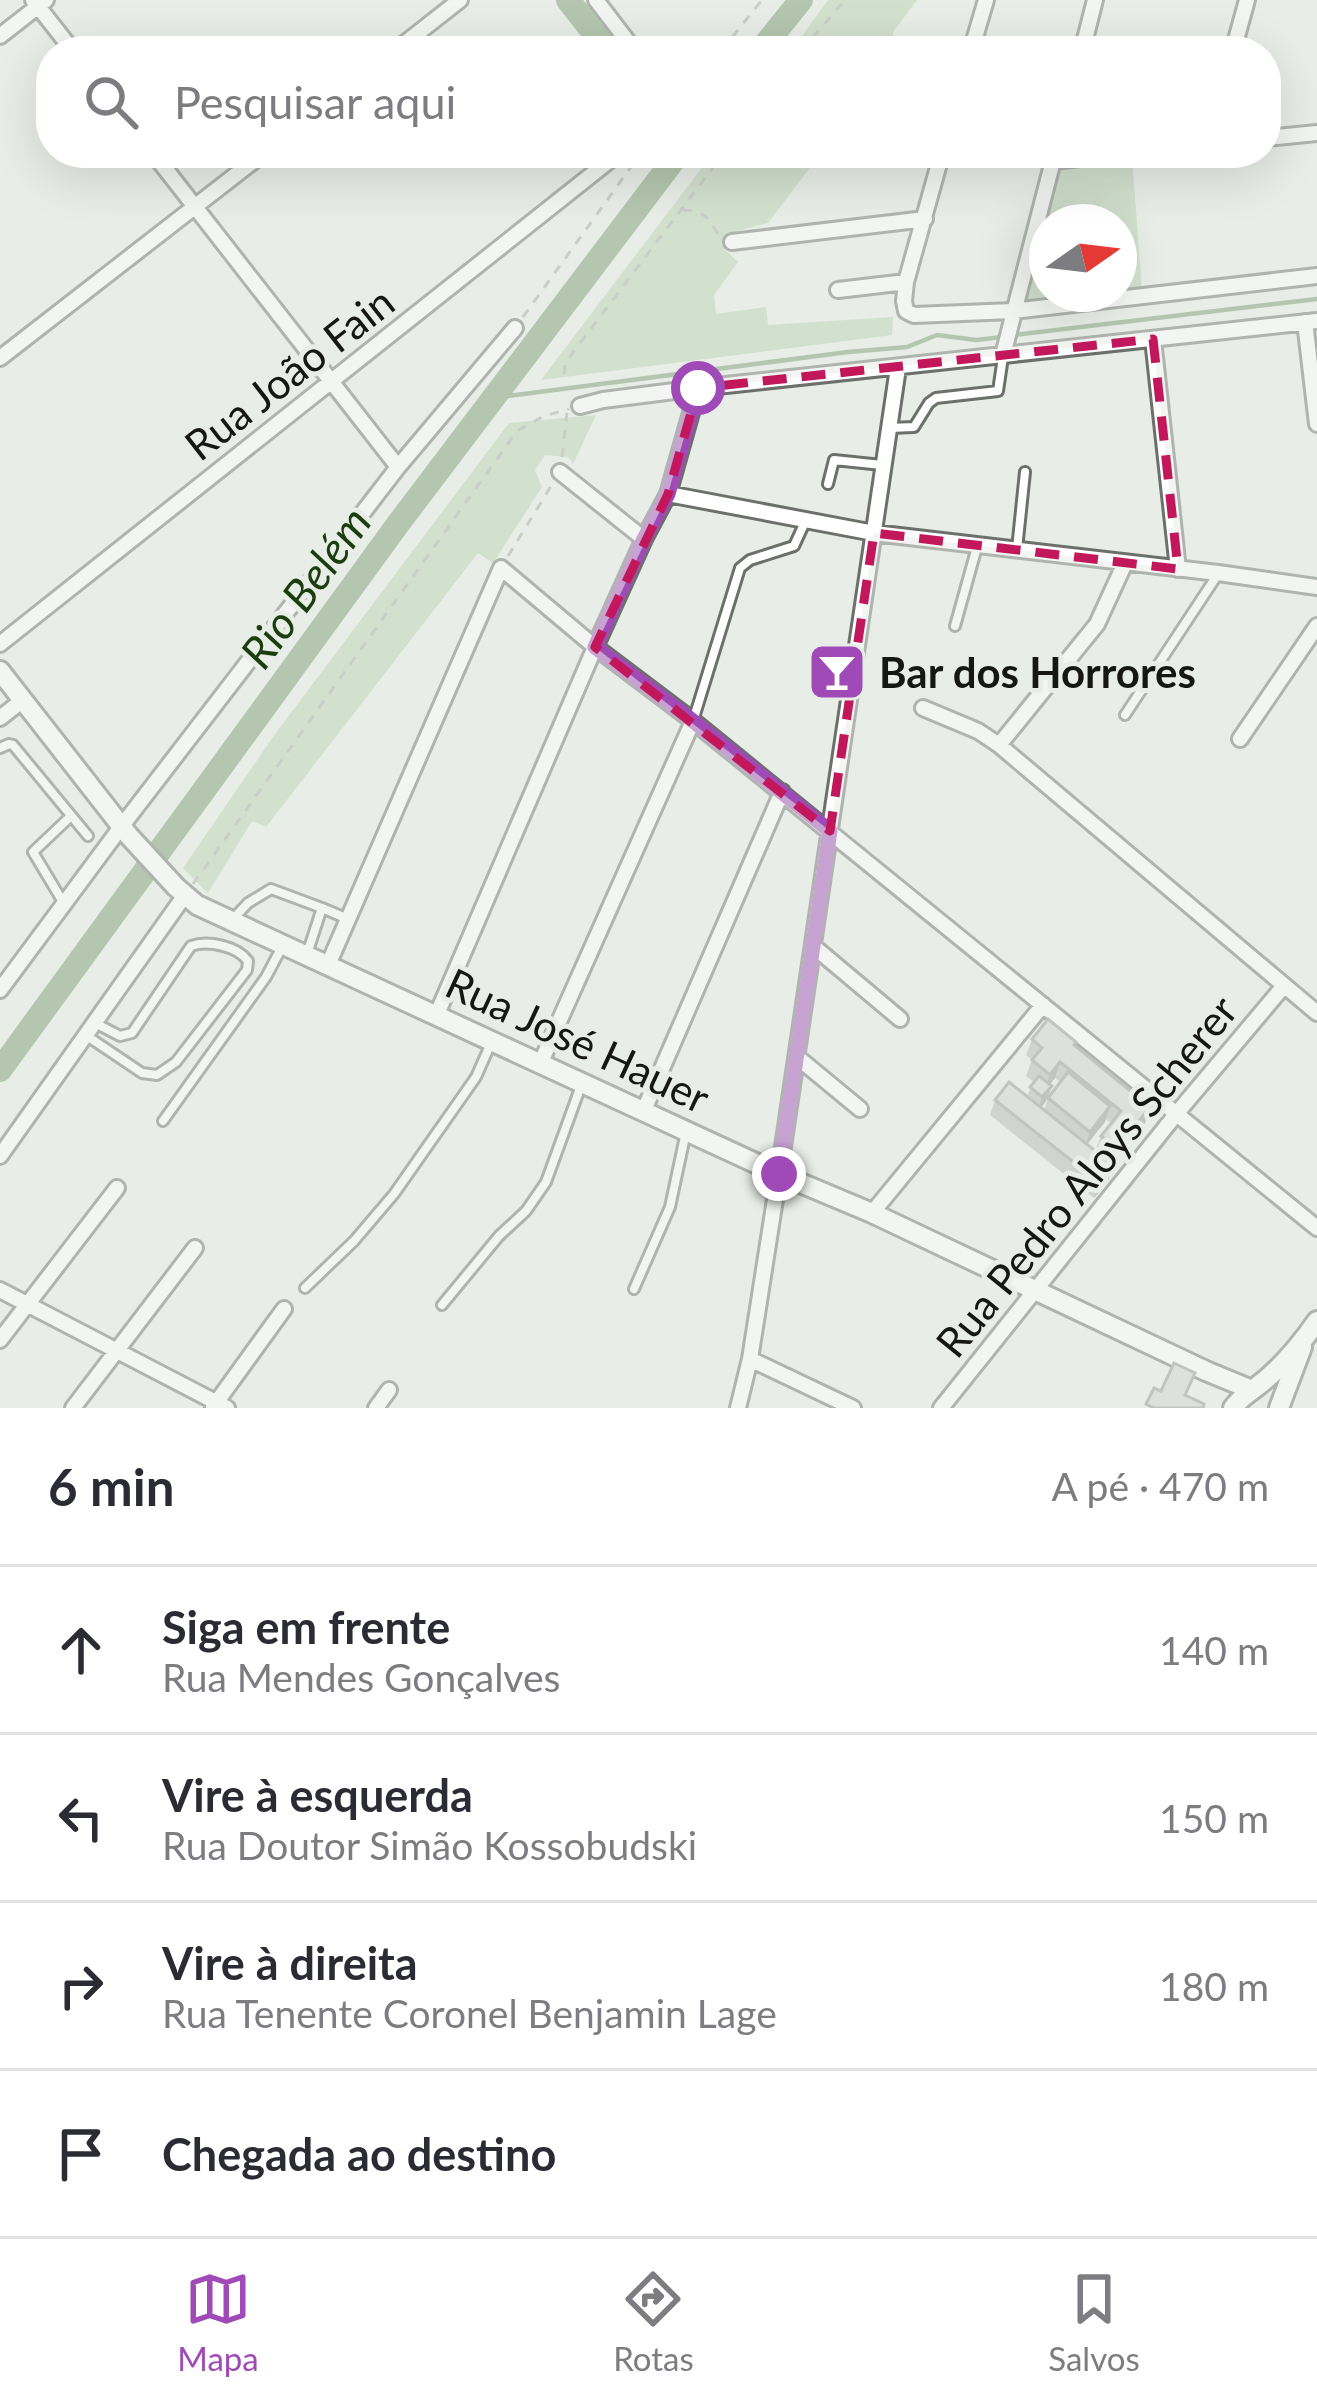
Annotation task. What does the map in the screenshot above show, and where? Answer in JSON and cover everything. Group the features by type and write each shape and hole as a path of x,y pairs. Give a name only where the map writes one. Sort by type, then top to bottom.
{"main road":[{"name":"Rua José Hauer","path":"0,671 125,831 181,891 231,922 1254,1389"},
{"path":"1206,1371 1222,1384 1231,1408 1311,1329"},
{"path":"1254,1389 1276,1408 1311,1329"}],"street":[{"path":"414,36 460,0"},
{"path":"975,36 986,0"},
{"path":"1086,36 1095,0"},
{"path":"1237,36 1246,0"},
{"path":"597,1 624,36"},
{"path":"0,36 39,2 63,36"},
{"path":"1281,137 1317,133"},
{"path":"164,168 398,467"},
{"path":"0,358 245,168"},
{"name":"Rua João Fain","path":"0,644 600,168"},
{"path":"938,168 906,282 904,302 914,315 1013,311 1317,276"},
{"path":"1004,356 1051,168"},
{"path":"732,242 925,219"},
{"path":"838,290 906,282"},
{"path":"574,408 698,388 1311,322 1317,424"},
{"path":"0,990 398,467 515,328"},
{"path":"1153,339 1178,569"},
{"path":"738,1408 779,1174 898,368"},
{"path":"437,1014 595,647 668,494 698,388"},
{"path":"560,472 644,539"},
{"path":"668,494 874,533 1317,587"},
{"path":"999,745 1096,624 1126,563"},
{"path":"328,965 500,568 1317,1228"},
{"path":"1240,739 1317,626"},
{"path":"0,718 22,700"},
{"path":"923,708 999,745 1317,1013"},
{"path":"541,1062 693,721"},
{"path":"644,1110 782,792"},
{"path":"0,1156 181,891"},
{"path":"813,946 900,1019"},
{"name":"Rua Pedro Aloys Scherer","path":"941,1408 1282,987"},
{"path":"872,1213 1043,1005"},
{"path":"796,1057 860,1109"},
{"path":"0,1340 117,1188"},
{"path":"73,1408 195,1248"},
{"path":"0,1290 219,1406 284,1309"},
{"path":"750,1359 853,1408"},
{"path":"376,1408 389,1390"}],"lane":[{"path":"889,428 914,427 937,398 998,391 1004,356"},
{"path":"828,484 834,460 884,465"},
{"path":"1017,550 1025,472"},
{"path":"693,721 740,568 750,560 794,547 806,520"},
{"path":"955,626 977,546"},
{"path":"1125,715 1218,573"},
{"path":"0,748 13,746 88,836"},
{"path":"64,904 32,852 71,816"},
{"path":"231,922 248,903 271,889 348,919"},
{"path":"307,955 322,908"},
{"path":"204,941 243,954 248,962 248,970 176,1062 157,1075 142,1073 90,1029 120,1036 132,1033 191,946 204,941"},
{"path":"163,1120 266,977 284,944"},
{"path":"304,1288 354,1241 394,1194 476,1077 492,1040"},
{"path":"442,1305 546,1183 582,1082"},
{"path":"634,1289 670,1207 687,1130"}],"path":[{"path":"733,36 762,0"},
{"path":"814,36 845,0"},
{"path":"515,328 629,168"},
{"path":"564,374 565,363 713,168"},
{"path":"681,210 711,219 723,241 732,242"},
{"path":"181,891 517,431 544,416 574,408 560,472 500,568"}],"highlighted area":[{"path":"1153,339 1178,569 874,533 830,831 595,647 668,494 698,388"}],"green space":[{"path":"828,0 917,0 893,36 802,36"},
{"path":"702,168 810,168 768,223 733,232 724,249 738,262 714,295 716,314 766,307 768,325 893,317 892,335 541,380"},
{"path":"1054,168 1133,168 1135,204 1045,204"},
{"path":"1137,225 1142,291 1137,292"},
{"path":"1029,264 1029,304 1018,305"},
{"path":"596,415 573,464 568,457 545,455 535,470 542,487 493,563 478,553 266,827 252,821 208,893 183,868 275,734 509,423"}],"building":[{"path":"1048,1019 1150,1107 1117,1149 1101,1136 1121,1111 1060,1062 1050,1075 1032,1060 1042,1048 1032,1039"},
{"path":"1068,1072 1110,1106 1090,1132 1048,1098"},
{"path":"1039,1076 1052,1086 1042,1097 1030,1087"},
{"path":"1009,1082 1113,1165 1100,1183 995,1100"},
{"path":"1174,1363 1195,1373 1185,1395 1204,1404 1203,1408 1146,1404 1154,1388 1161,1391"}],"waterway":[{"path":"568,0 596,36"},
{"name":"Rio Belém","path":"772,36 801,0"},
{"name":"Rio Belém","path":"0,1070 398,524 668,168"},
{"path":"1013,335 1317,299"},
{"path":"493,398 907,347 937,335 976,340 1002,337"}],"place":[{"name":"Bar dos Horrores","path":"837,672"}],"route":[{"path":"698,388 668,494 595,647 830,831 779,1174"}]}
